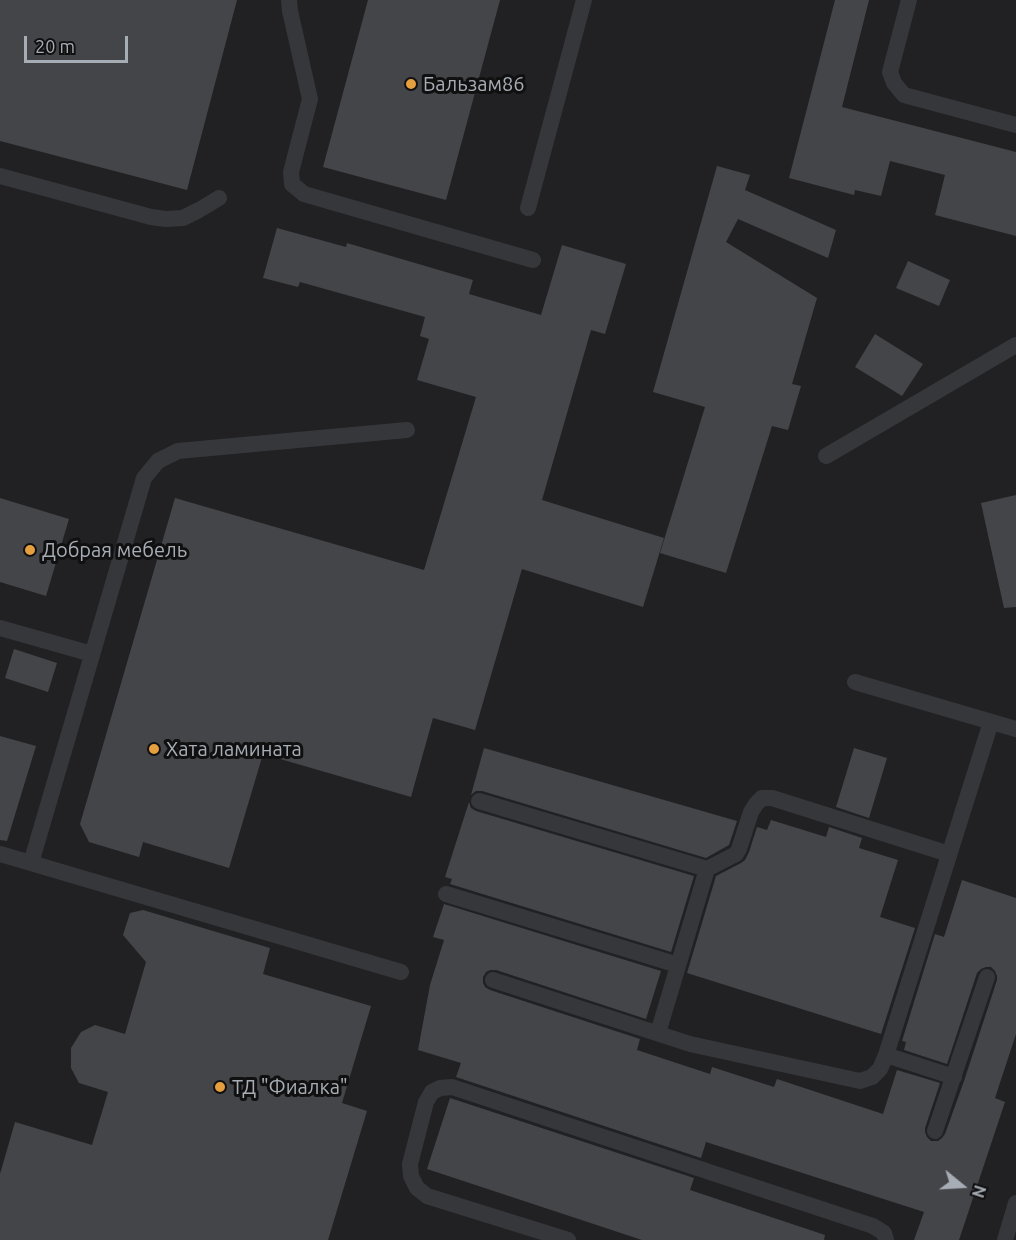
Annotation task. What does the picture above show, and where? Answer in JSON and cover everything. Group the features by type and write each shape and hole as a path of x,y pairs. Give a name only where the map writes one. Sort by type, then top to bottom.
{"lane":[{"path":"289,0 309,99 291,172 292,184 304,194 533,260"},
{"path":"528,207 584,0"},
{"path":"909,0 890,72 894,84 904,95 1016,125"},
{"path":"0,176 151,217 166,219 183,218 219,198"},
{"path":"826,456 1016,345"},
{"path":"31,863 144,478 159,461 178,451 408,430"},
{"path":"0,628 92,654"},
{"path":"855,682 1016,729"},
{"path":"493,981 690,1044 860,1081 872,1077 880,1069 886,1055 991,722"},
{"path":"479,801 707,869 736,854 752,812 762,798 772,798 949,854"},
{"path":"0,854 401,972"},
{"path":"658,1033 707,869"},
{"path":"446,894 678,965"},
{"path":"935,1131 987,977"},
{"path":"886,1055 954,1077"},
{"path":"568,1240 427,1196 417,1188 411,1176 410,1164 426,1102 432,1092 440,1088 452,1088 873,1226 884,1233 886,1240"},
{"path":"1005,1240 1016,1203"}],"shaded area":[{"path":"0,0 1016,0 1016,1240 0,1240"}],"building":[{"path":"0,0 237,0 187,190 0,141"},
{"name":"Бальзам86","path":"368,0 500,0 446,200 323,167"},
{"path":"835,0 869,0 842,107 1016,152 1016,236 935,215 945,175 890,161 881,196 855,190 854,195 789,178"},
{"path":"717,166 750,175 745,190 836,230 828,258 738,219 726,242 817,298 792,384 801,386 788,430 772,426 726,573 660,553 705,407 653,392"},
{"path":"277,228 346,247 347,243 473,280 469,294 541,315 562,245 626,264 605,334 591,330 542,500 664,538 643,607 522,569 475,730 433,718 411,797 263,754 229,868 143,842 139,857 89,842 80,824 175,498 424,570 476,397 417,380 429,339 420,336 425,317 300,282 298,287 263,278"},
{"path":"908,261 950,280 939,306 896,288"},
{"path":"875,334 923,364 902,396 855,367"},
{"path":"1016,495 1016,607 1004,608 981,503"},
{"name":"Добрая мебель","path":"0,498 69,519 46,596 0,582"},
{"path":"14,649 57,663 48,692 5,678"},
{"path":"0,736 36,746 7,841 0,840"},
{"path":"484,748 737,821 729,845 706,858 482,791 476,791 471,795"},
{"path":"854,748 887,758 869,818 836,807"},
{"path":"469,802 471,808 476,811 694,876 671,952 450,884 452,879 445,877"},
{"path":"771,820 826,837 829,827 862,838 859,848 898,860 880,917 915,928 881,1034 687,973 716,876 745,860 757,827 767,830"},
{"path":"962,880 1016,898 1016,1034 995,1098 1005,1102 959,1240 914,1240 924,1212 706,1142 701,1158 456,1077 461,1063 418,1050 430,985 444,940 433,937 444,904 661,971 646,1019 496,970 486,972 483,977 485,987 490,990 640,1039 637,1050 710,1074 712,1067 774,1087 777,1079 883,1114 897,1070 940,1083 925,1128 927,1137 931,1141 938,1141 945,1134 964,1081 997,980 995,971 991,967 986,967 977,973 947,1064 904,1050 906,1042 902,1041 935,934 944,937"},
{"name":"ТД \"Фиалка\"","path":"143,910 270,948 263,974 371,1006 342,1103 367,1111 328,1240 0,1240 0,1174 15,1122 92,1145 108,1092 79,1083 71,1068 71,1048 81,1032 95,1025 125,1034 146,962 123,935 130,913"},
{"path":"450,1098 694,1178 690,1190 825,1235 824,1240 642,1240 427,1169"}],"place":[{"name":"Бальзам86","path":"411,84"},
{"name":"Добрая мебель","path":"30,550"},
{"name":"Хата ламината","path":"154,749"},
{"name":"ТД \"Фиалка\"","path":"220,1087"}]}
